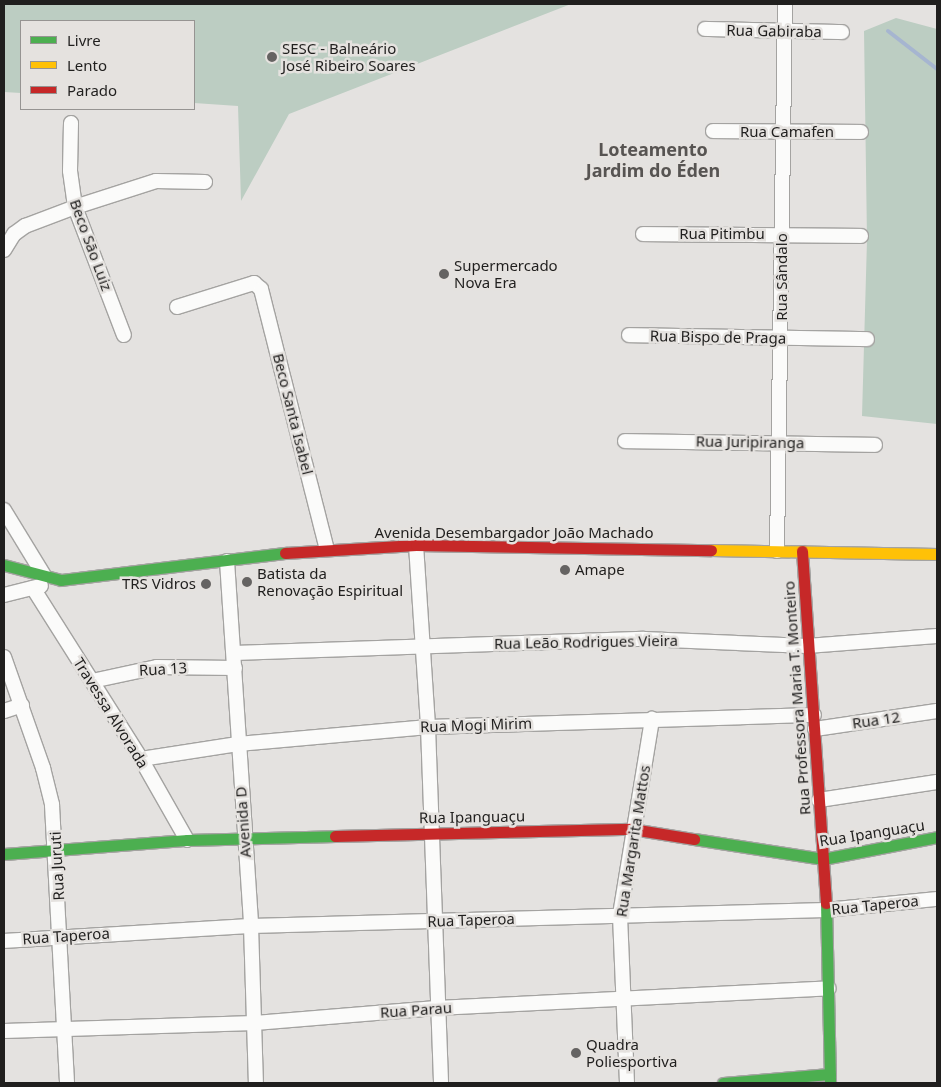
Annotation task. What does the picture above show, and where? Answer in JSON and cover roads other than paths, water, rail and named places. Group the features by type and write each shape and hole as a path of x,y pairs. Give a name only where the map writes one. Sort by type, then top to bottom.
{"street":[{"name":"Rua Sândalo","path":"777,551 786,4"},
{"name":"Rua Gabiraba","path":"705,29 842,32"},
{"name":"Beco São Luiz","path":"72,123 70,171 75,207 124,335"},
{"name":"Rua Camafen","path":"713,131 861,132"},
{"path":"4,250 14,234 25,226 75,207 156,181 205,182"},
{"name":"Rua Pitimbu","path":"643,234 861,236"},
{"name":"Beco Santa Isabel","path":"177,307 254,283 262,289 327,549"},
{"name":"Rua Bispo de Praga","path":"629,335 867,338"},
{"name":"Rua Juripiranga","path":"625,441 875,445"},
{"path":"4,510 43,574"},
{"path":"416,545 421,648 428,727 441,1083"},
{"name":"Avenida Desembargador João Machado","path":"10,567 61,580 327,549 416,545 937,554"},
{"name":"Rua Professora Maria T. Monteiro","path":"802,551 826,910 830,1079"},
{"path":"10,567 30,553"},
{"name":"Avenida D","path":"227,561 250,926 256,1083"},
{"path":"4,595 61,580"},
{"name":"Travessa Alvorada","path":"33,588 141,759 187,840"},
{"name":"Rua Leão Rodrigues Vieira","path":"234,653 421,648 524,641 644,639 808,646 937,636"},
{"name":"Rua Juruti","path":"4,657 46,777 57,848 67,1083"},
{"name":"Rua 13","path":"92,681 157,667 235,668"},
{"path":"4,711 22,706"},
{"name":"Rua 12","path":"815,729 937,711"},
{"name":"Rua Mogi Mirim","path":"141,759 238,744 428,727 814,715"},
{"name":"Rua Margarita Mattos","path":"627,1083 620,915 632,830 652,719"},
{"path":"819,800 937,782"},
{"name":"Rua Ipanguaçu","path":"4,854 57,848 187,840 431,832 632,830 823,859 937,837"},
{"name":"Rua Taperoa","path":"4,940 250,926 826,910 937,899"},
{"name":"Rua Parau","path":"4,1031 255,1023 439,1008 828,988"},
{"path":"723,1083 830,1079"}],"waterway":[{"path":"888,31 937,69"}],"place":[{"name":"SESC - Balneário José Ribeiro Soares","path":"272,57"},
{"name":"Supermercado Nova Era","path":"444,274"},
{"name":"Amape","path":"565,570"},
{"name":"Batista da Renovação Espiritual","path":"247,582"},
{"name":"TRS Vidros","path":"206,584"},
{"name":"Quadra Poliesportiva","path":"576,1053"}],"district":[{"name":"Loteamento Jardim do Éden","path":"653,160"}]}
